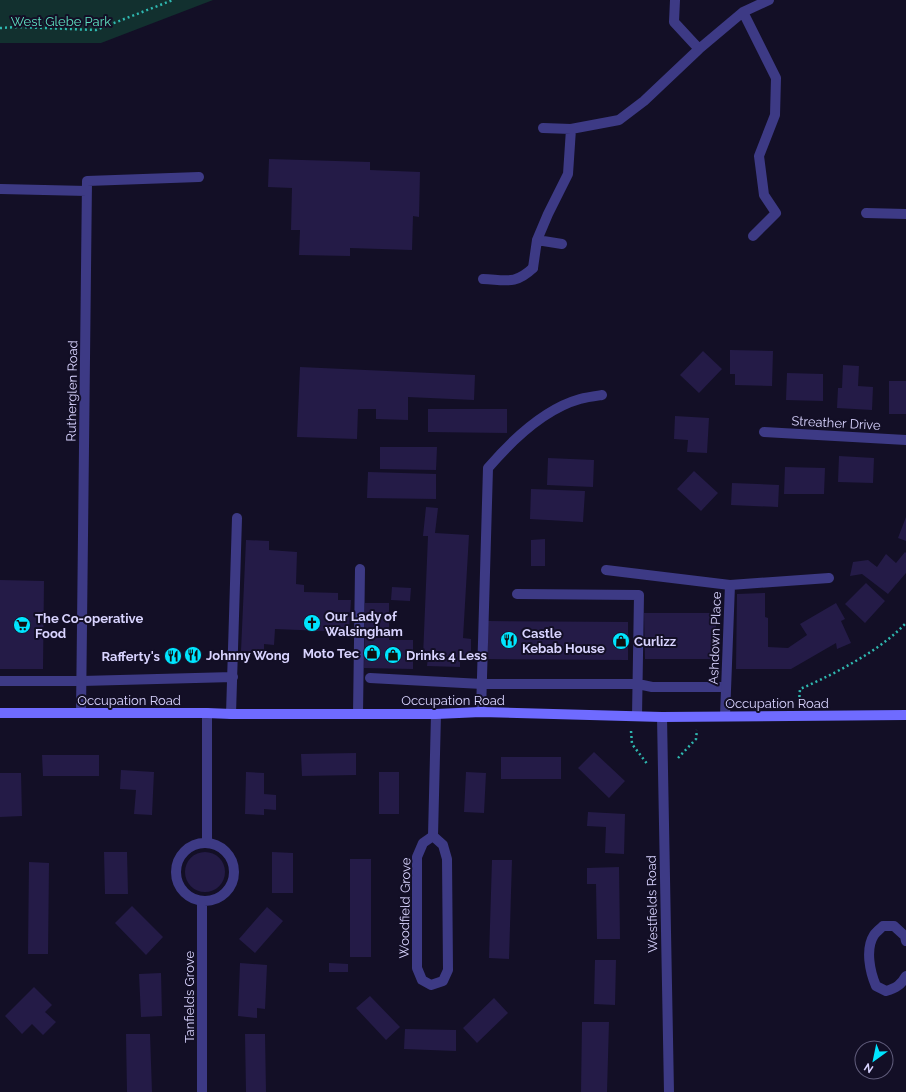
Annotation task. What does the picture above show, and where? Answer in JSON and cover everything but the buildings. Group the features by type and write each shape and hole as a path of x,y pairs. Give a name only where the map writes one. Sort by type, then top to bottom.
{"street":[{"path":"675,0 674,22 699,49"},
{"path":"543,128 571,129 619,120 644,101 699,49 743,12 769,0"},
{"path":"743,12 776,78 775,114 759,156 764,195 776,213 753,236"},
{"path":"483,278 515,280 524,276 533,268 537,240 568,174 571,129"},
{"path":"1,189 87,191 87,181 199,177"},
{"name":"Rutherglen Road","path":"81,712 87,191"},
{"path":"866,213 906,214"},
{"path":"537,240 562,244"},
{"path":"482,712 488,468 506,448 530,426 557,409 580,399 602,395"},
{"name":"Streather Drive","path":"764,432 906,440"},
{"path":"231,714 237,518"},
{"path":"358,714 360,568"},
{"name":"Ashdown Place","path":"606,570 730,585 829,578"},
{"name":"Ashdown Place","path":"725,716 730,585"},
{"path":"517,594 639,595 637,716"},
{"path":"0,681 82,681 233,677"},
{"path":"370,678 482,684 638,684 652,687 726,686"},
{"path":"207,712 207,842"},
{"name":"Occupation Road","path":"0,713 207,712 231,714 436,714 482,712 662,717 906,716"},
{"path":"433,836 436,714"},
{"name":"Westfields Road","path":"662,717 669,1092"},
{"name":"Woodfield Grove","path":"433,836 443,845 448,859 448,970 443,981 431,984 422,980 417,968 417,857 423,843 433,836"},
{"path":"207,842 225,850 231,859 234,874 232,884 226,892 217,899 202,901 192,898 184,892 178,884 176,873 177,863 182,854 189,847 207,842"},
{"name":"Tanfields Grove","path":"202,901 202,1092"},
{"path":"906,941 905,936 894,926 883,926 874,935 869,947 872,976 876,986 886,991 895,988 902,983 906,976"}],"path":[{"path":"0,28 18,27 96,30 173,0"},
{"path":"798,716 800,688 810,685 865,656 896,633 906,623"}],"green space":[{"name":"West Glebe Park","path":"0,0 213,0 101,43 0,43"}],"place":[{"name":"Our Lady of Walsingham","path":"312,623"},
{"name":"The Co-operative Food","path":"22,625"},
{"name":"Castle Kebab House","path":"509,640"},
{"name":"Curlizz","path":"621,641"},
{"name":"Moto Tec","path":"372,653"},
{"name":"Johnny Wong","path":"193,655"},
{"name":"Drinks 4 Less","path":"393,655"},
{"name":"Rafferty's","path":"173,656"}]}
